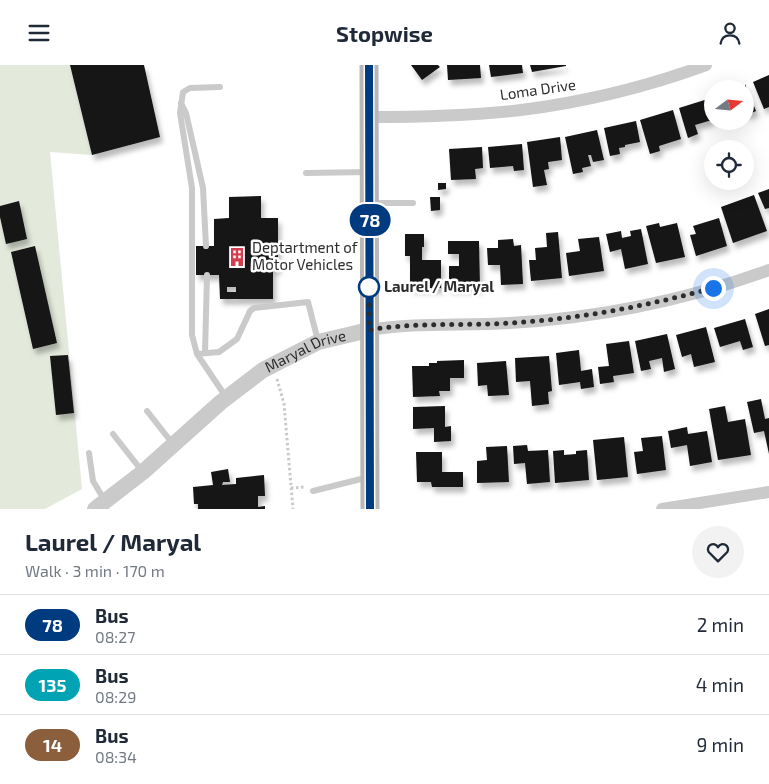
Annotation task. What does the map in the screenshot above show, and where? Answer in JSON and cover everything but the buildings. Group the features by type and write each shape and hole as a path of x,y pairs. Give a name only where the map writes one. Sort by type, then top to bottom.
{"main road":[{"path":"369,65 370,509"}],"street":[{"name":"Loma Drive","path":"370,117 473,115 552,106 633,88 706,65"},
{"name":"Maryal Drive","path":"100,505 263,370 318,342 369,330 402,325 509,323 586,315 661,301 722,286 769,270"},
{"path":"662,509 769,492"}],"lane":[{"path":"220,87 190,88 183,92 180,113 192,188 192,335 198,354 227,398"},
{"path":"181,103 186,113 203,188 206,246"},
{"path":"306,173 369,172"},
{"path":"370,203 413,203"},
{"path":"205,353 207,275"},
{"path":"198,354 219,351 237,339 250,311 258,306 308,302 318,342"},
{"path":"147,411 173,445"},
{"path":"112,434 142,472"},
{"path":"89,453 100,505"},
{"path":"313,491 370,477"}],"path":[{"path":"277,379 284,403 293,509"}],"shaded area":[{"path":"0,65 70,65 92,155 50,152 82,489 45,509 0,509"}],"bus line":[{"name":"78","path":"369,65 370,509"}],"place":[{"name":"Deptartment of Motor Vehicles","path":"237,257"},
{"name":"Laurel / Maryal","path":"369,287"}],"route":[{"path":"369,287 369,330 402,325 489,324 558,319 614,311 713,288"}]}
